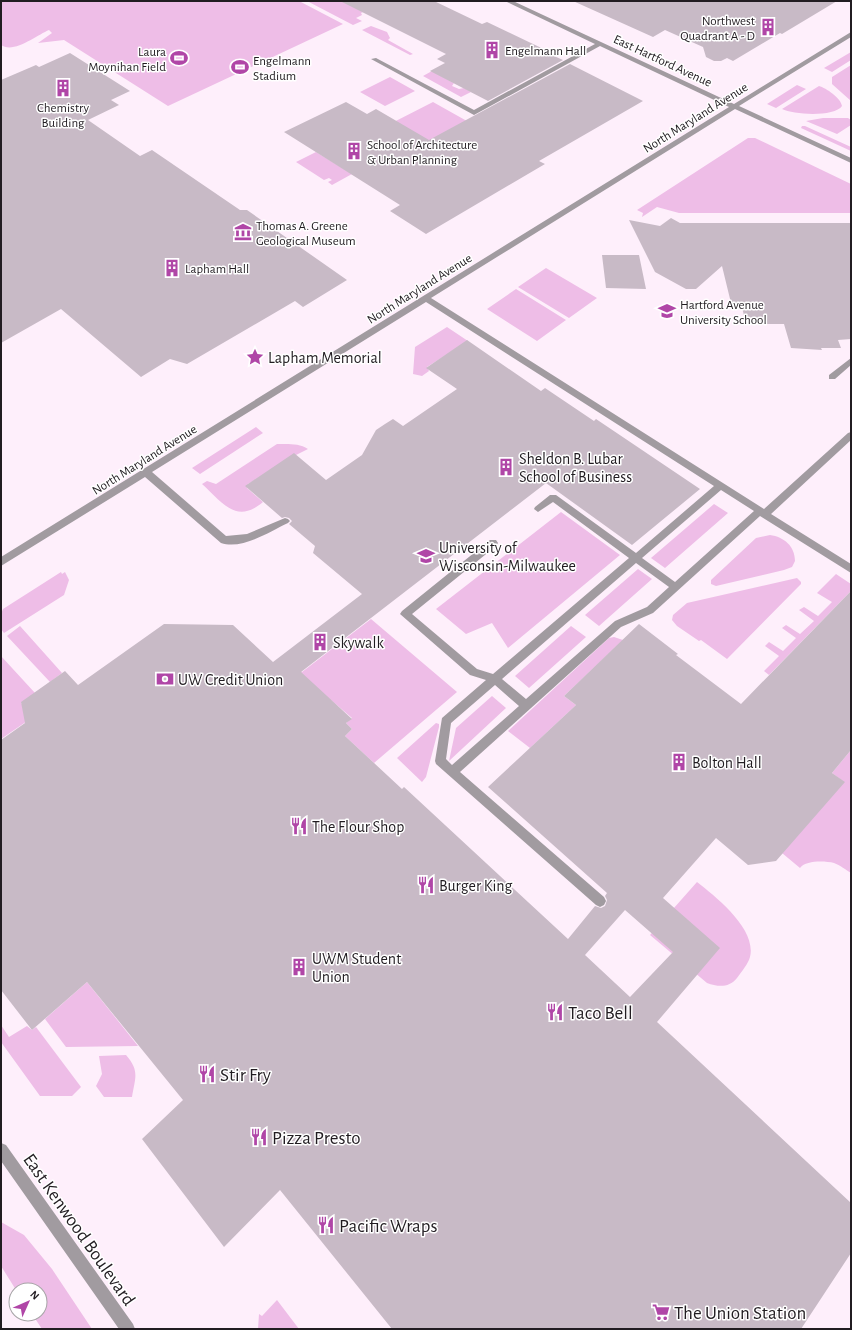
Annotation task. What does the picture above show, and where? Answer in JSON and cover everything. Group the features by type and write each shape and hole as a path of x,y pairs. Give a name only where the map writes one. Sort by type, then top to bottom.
{"street":[{"name":"East Hartford Avenue","path":"508,1 851,161"},
{"name":"North Maryland Avenue","path":"1,562 851,34"},
{"path":"374,59 474,113 599,44"},
{"path":"424,298 851,569"},
{"path":"832,377 851,361"},
{"path":"452,772 618,624 650,610 851,436"},
{"path":"146,472 224,540 234,541 252,536 285,520"},
{"path":"600,901 440,761 446,721 720,486"},
{"path":"538,509 552,497 675,587"},
{"path":"493,543 405,614 474,672 495,679 526,705"},
{"name":"East Kenwood Boulevard","path":"1,1150 128,1329"}],"shaded area":[{"name":"Laura Moynihan Field","path":"1,1 299,1 343,24 168,106 64,40 38,43 52,33 49,30 19,46 6,47 1,45"},
{"path":"307,1 343,1 363,12 361,13 362,15 356,18 362,21 353,25"},
{"path":"371,26 387,32 390,38 388,40 413,54 410,55 362,30"},
{"path":"851,52 851,60 832,72 824,68"},
{"path":"851,65 851,101 832,84 832,77"},
{"path":"432,71 454,83 452,86 459,89 464,88 471,92 461,97 423,76"},
{"path":"390,77 415,91 385,106 360,92"},
{"path":"797,85 806,89 776,108 767,104"},
{"path":"819,86 829,91 839,100 842,106 838,110 823,113 804,114 782,109"},
{"path":"433,102 490,134 444,159 386,126"},
{"path":"823,118 848,118 851,120 851,125 837,134 806,121"},
{"path":"802,126 851,147 851,151 801,128"},
{"path":"748,138 755,138 851,184 851,213 679,213 657,207 642,217 643,213 637,210"},
{"path":"316,152 352,174 332,185 328,182 332,180 329,178 324,180 296,162"},
{"path":"546,268 597,298 569,318 518,287"},
{"path":"516,289 566,320 537,341 487,309"},
{"path":"447,327 468,341 427,367 429,371 422,376 413,374 415,347"},
{"path":"256,427 263,433 200,474 192,468"},
{"path":"277,444 297,445 308,449 248,484 247,488 263,502 253,509 237,511 230,508 223,504 202,484 207,481 216,484"},
{"path":"714,504 728,513 665,568 651,558"},
{"path":"561,512 620,555 508,648 492,623 466,634 436,609"},
{"path":"770,535 784,540 791,547 795,561 792,567 716,586 711,584 711,580 756,538"},
{"path":"638,569 652,579 599,626 585,615"},
{"path":"61,572 62,574 65,572 69,580 64,595 4,633 1,629 1,614 3,609"},
{"path":"836,574 851,584 851,591 769,675 764,671 779,656 765,646 769,642 783,651 796,638 782,628 786,625 800,634 814,621 799,610 804,607 818,616 832,602 817,593"},
{"path":"797,578 801,584 727,659 701,640 699,641 677,626 672,620 673,615 687,603"},
{"path":"371,619 457,692 374,763 345,736 352,729 346,723 352,718 331,700 326,704 296,667 302,672"},
{"path":"20,626 62,673 50,682 7,636"},
{"path":"571,626 586,637 529,688 515,676"},
{"path":"614,637 623,640 564,696 576,705 530,748 508,731 609,638"},
{"path":"1,656 35,693 21,703 33,717 1,739"},
{"path":"492,696 506,708 449,761 456,728"},
{"path":"436,723 439,724 439,727 426,777 422,782 397,758"},
{"path":"851,750 851,873 841,866 826,862 811,862 800,868 782,853 844,782 832,773"},
{"path":"697,882 724,905 733,915 741,925 751,946 750,957 746,965 737,978 727,985 719,986 707,983 650,935"},
{"path":"87,982 138,1046 66,1047 45,1019"},
{"path":"1,1025 9,1037 27,1026 32,1030 36,1027 81,1087 72,1096 40,1096 1,1042"},
{"path":"126,1055 135,1070 132,1097 104,1097 96,1086 102,1074 99,1056"},
{"path":"1,1222 24,1235 52,1269 92,1329 42,1329 37,1322 48,1322 48,1282 11,1282 1,1266"},
{"path":"277,1300 299,1329 258,1329 259,1314 262,1316"}],"building":[{"name":"Engelmann Hall","path":"340,1 434,1 482,24 487,22 556,55 554,56 563,60 488,101 430,71 445,63 437,59 446,54"},
{"path":"573,1 837,1 733,61 727,58 721,61 714,61 706,57 703,47 665,30 653,37"},
{"name":"Lapham Hall","path":"70,53 130,91 111,100 119,105 88,120 140,156 152,150 240,210 247,210 347,280 303,307 295,301 187,364 170,359 141,377 61,309 1,343 1,80 36,65 39,67"},
{"name":"School of Architecture & Urban Planning","path":"570,64 643,101 539,161 545,164 426,234 390,211 400,205 284,132 346,102 367,114 376,109 429,140"},
{"path":"671,218 680,223 851,223 851,339 838,340 841,348 821,348 822,350 791,348 784,324 746,324 741,303 731,303 722,266 696,289 686,289 655,272 629,220 660,226"},
{"path":"602,255 639,255 646,289 606,288"},
{"name":"UWM Student Union","path":"467,340 541,391 545,388 594,421 596,419 700,489 632,545 546,483 301,672 352,719 346,723 352,729 345,736 402,789 404,787 568,939 595,906 601,908 605,906 607,900 605,896 607,893 488,787 576,705 564,696 639,624 678,654 676,655 741,704 851,591 851,750 832,773 845,782 776,861 748,865 716,838 663,898 720,948 657,1022 851,1203 851,1253 801,1329 392,1329 280,1190 224,1247 142,1139 183,1100 87,982 32,1030 1,990 1,740 25,723 21,702 65,671 78,685 164,624 233,625 273,662 362,594 313,553 315,546 289,524 292,521 289,518 282,518 245,486 294,453 326,480 362,455 376,430 393,419 403,426 457,389 426,368","holes":["625,910 673,952 630,997 585,955"]}],"place":[{"name":"Northwest Quadrant A - D","path":"768,27"},
{"name":"Engelmann Hall","path":"492,50"},
{"name":"Laura Moynihan Field","path":"179,58"},
{"name":"Engelmann Stadium","path":"240,67"},
{"name":"Chemistry Building","path":"63,88"},
{"name":"School of Architecture & Urban Planning","path":"354,151"},
{"name":"Thomas A. Greene Geological Museum","path":"243,232"},
{"name":"Lapham Hall","path":"172,268"},
{"name":"Hartford Avenue University School","path":"667,311"},
{"name":"Lapham Memorial","path":"255,357"},
{"name":"Sheldon B. Lubar School of Business","path":"506,467"},
{"name":"University of Wisconsin-Milwaukee","path":"426,556"},
{"name":"Skywalk","path":"320,642"},
{"name":"UW Credit Union","path":"165,679"},
{"name":"Bolton Hall","path":"679,762"},
{"name":"The Flour Shop","path":"299,826"},
{"name":"Burger King","path":"426,885"},
{"name":"UWM Student Union","path":"299,967"},
{"name":"Taco Bell","path":"555,1012"},
{"name":"Stir Fry","path":"207,1074"},
{"name":"Pizza Presto","path":"259,1137"},
{"name":"Pacific Wraps","path":"326,1225"},
{"name":"The Union Station","path":"661,1312"}]}
